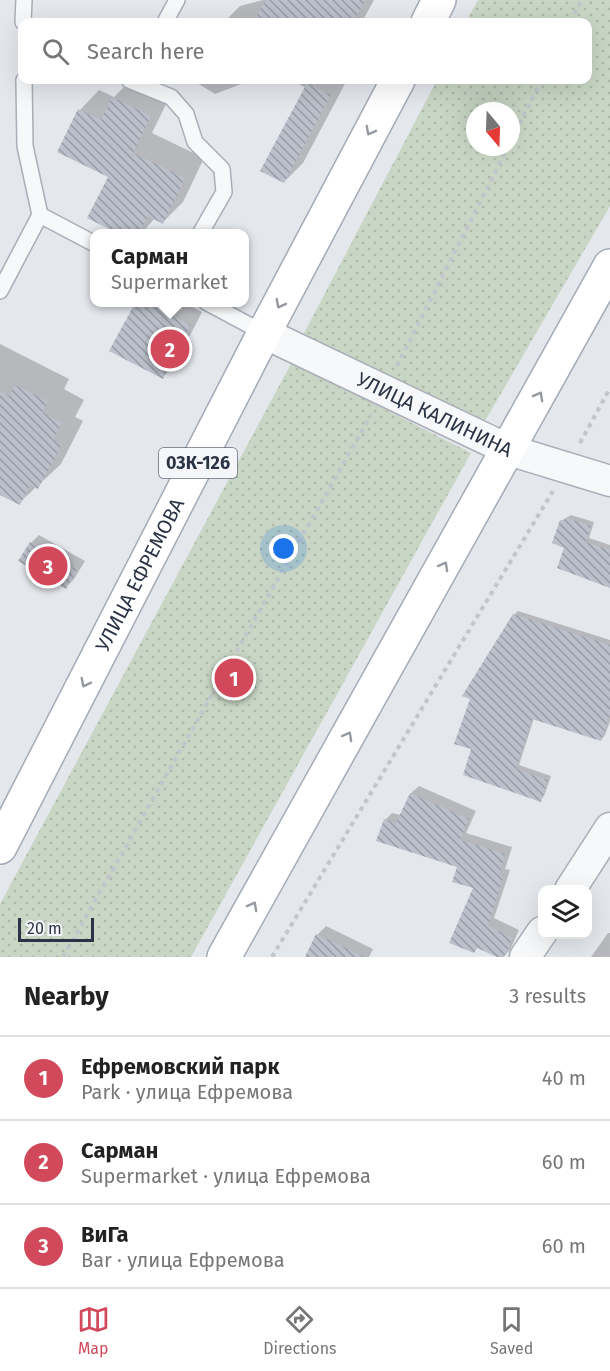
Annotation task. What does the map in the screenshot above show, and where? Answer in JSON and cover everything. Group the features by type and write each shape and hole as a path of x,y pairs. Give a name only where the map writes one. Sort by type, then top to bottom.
{"main road":[{"path":"430,18 440,0"},
{"name":"УЛИЦА ЕФРЕМОВА","path":"0,847 264,333 396,84"},
{"path":"224,957 610,266"}],"street":[{"name":"УЛИЦА КАЛИНИНА","path":"264,333 508,450 610,481"},
{"path":"573,885 610,828"},
{"path":"525,957 538,939"}],"lane":[{"path":"23,18 24,0"},
{"path":"167,18 177,0"},
{"path":"0,291 40,215 25,146 24,84"},
{"path":"141,84 171,97 186,114 195,142 222,169 224,192 203,229"},
{"path":"40,215 90,241"},
{"path":"214,307 264,333"}],"path":[{"path":"572,18 582,0"},
{"path":"520,123 540,84"},
{"path":"63,957 385,391 503,156"},
{"path":"272,957 567,468 610,388"}],"green space":[{"path":"478,0 610,0 610,206 482,426 302,337 435,84 592,84 592,18 468,18"},
{"path":"292,362 471,453 191,957 0,957 0,904"}],"building":[{"path":"266,0 365,0 356,18 255,18"},
{"path":"306,84 331,95 284,183 260,171"},
{"path":"112,97 151,116 133,153 185,178 163,224 148,216 142,229 109,229 87,218 108,177 57,152 78,109 101,120"},
{"path":"133,307 155,307 191,325 163,379 109,351"},
{"path":"15,385 48,401 42,412 62,423 53,440 62,444 38,489 30,485 20,505 0,495 0,391 9,396"},
{"path":"566,518 591,526 586,542 610,550 610,588 557,568 564,548 552,543 560,520 564,521"},
{"path":"30,542 77,570 66,589 18,561"},
{"path":"513,614 610,645 610,715 601,741 532,719 516,769 548,780 541,802 463,775 471,749 454,744 470,699 462,696"},
{"path":"410,793 469,819 460,840 505,854 499,876 503,877 488,926 513,938 504,957 497,957 477,948 474,953 449,943 473,888 452,882 457,867 376,841 384,819 396,823"},
{"path":"316,934 365,957 305,957"}],"place":[{"name":"Сарман","path":"170,349"},
{"name":"ВиГа","path":"48,566"},
{"name":"Ефремовский парк","path":"234,678"}]}
